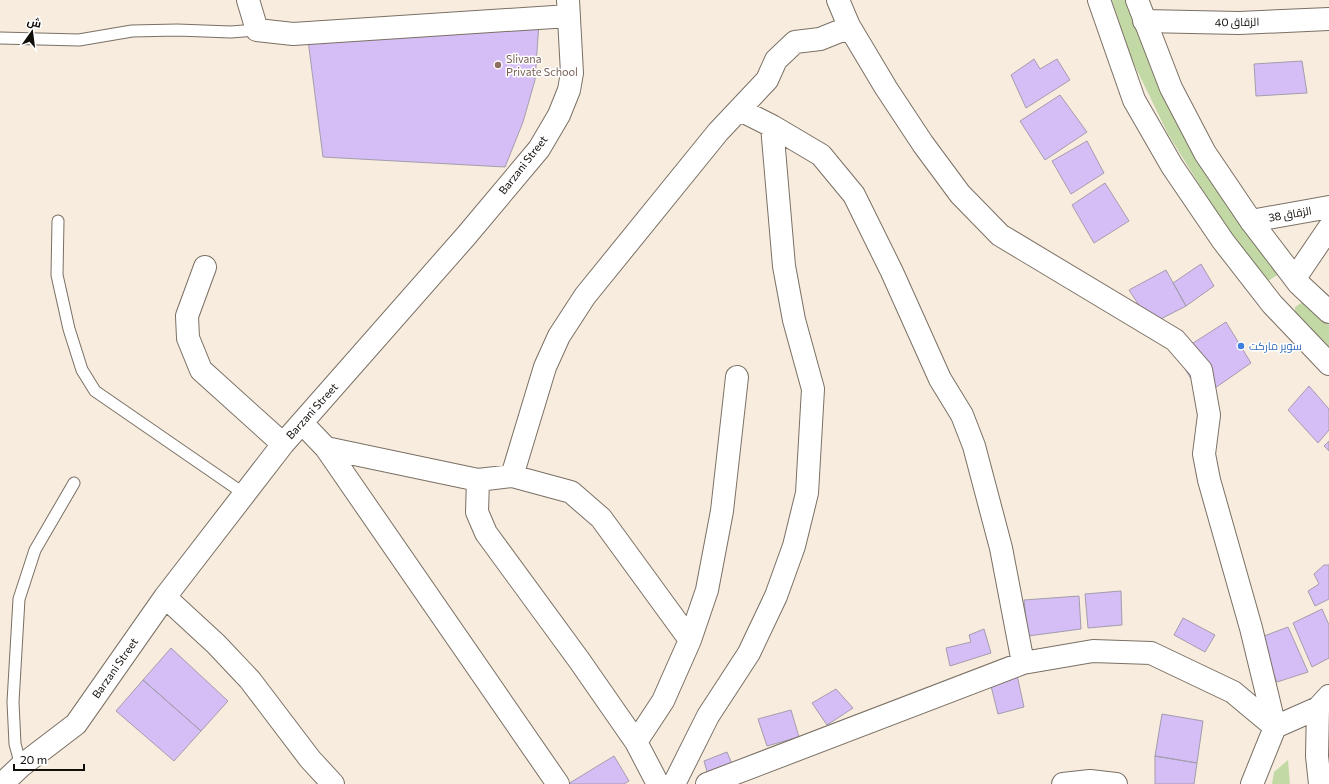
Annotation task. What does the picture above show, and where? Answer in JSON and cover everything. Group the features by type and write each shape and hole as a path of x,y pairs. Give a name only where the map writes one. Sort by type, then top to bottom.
{"street":[{"path":"248,0 257,30"},
{"path":"838,0 851,30 922,144 960,194 1000,236 1175,340 1201,370 1209,414 1204,454 1209,480 1251,628 1275,727 1252,784"},
{"path":"1099,0 1134,100 1172,166 1218,235 1272,304 1329,364"},
{"path":"1137,0 1171,88 1205,153 1251,221 1299,284 1329,312"},
{"name":"Barzani Street","path":"2,784 22,766 76,724 165,596 283,444 466,236 539,149 560,115 569,90 572,73 568,8 293,34 257,30"},
{"name":"الزقاق 40","path":"1144,21 1240,23 1329,19"},
{"path":"512,476 545,367 559,336 585,296 718,132 767,80 776,60 795,42 820,39 840,31 851,30"},
{"path":"740,110 772,126 820,155 854,195 892,272 940,379 962,415 974,446 1001,548 1022,663"},
{"path":"674,784 708,716 749,653 776,596 794,546 807,493 813,389 794,320 784,266 772,126"},
{"name":"الزقاق 38","path":"1251,221 1329,207"},
{"path":"1272,304 1295,278 1329,228"},
{"path":"205,268 187,316 188,338 201,370 283,444"},
{"path":"636,742 663,701 690,640 707,590 722,511 737,377"},
{"path":"302,423 326,448 558,784"},
{"path":"326,448 478,480 512,476 571,492 601,518 690,640"},
{"path":"478,480 477,512 486,533 579,660 636,742 658,784"},
{"path":"165,596 216,644 250,680 310,759 333,784"},
{"path":"708,784 1022,663 1094,651 1151,653 1233,692 1275,727"},
{"path":"1275,727 1324,702"},
{"path":"1320,784 1317,756 1324,702"},
{"path":"1063,784 1090,781 1116,784"}],"lane":[{"path":"0,38 79,40 132,31 177,30 230,32 257,30"},
{"path":"58,221 57,275 69,330 82,370 95,391 244,493"},
{"path":"22,766 15,744 13,702 20,599 35,550 74,483"}],"green space":[{"path":"1112,0 1128,0 1279,274 1268,281 1232,236 1168,134 1131,58"},
{"path":"1304,301 1329,325 1329,347 1295,315 1295,307"},
{"path":"1288,760 1290,784 1272,784 1274,772"}],"building":[{"name":"Slivana Private School","path":"539,23 535,80 523,122 505,167 323,157 308,40"},
{"path":"1034,59 1040,69 1057,59 1070,80 1026,108 1011,75"},
{"path":"1302,61 1307,93 1256,96 1254,64"},
{"path":"1060,95 1087,132 1045,160 1020,121"},
{"path":"1087,141 1104,173 1071,194 1052,161"},
{"path":"1105,183 1129,221 1094,243 1072,205"},
{"path":"1201,264 1214,286 1186,306 1173,283"},
{"path":"1166,270 1186,306 1151,324 1129,290"},
{"path":"1226,322 1251,363 1202,397 1176,354"},
{"path":"1309,386 1329,409 1329,430 1318,443 1288,410"},
{"path":"1329,441 1329,451 1324,446"},
{"path":"1324,565 1329,565 1329,599 1315,606 1308,591 1319,584 1314,574"},
{"path":"1121,591 1122,625 1088,628 1085,594"},
{"path":"1079,596 1081,629 1028,636 1024,600"},
{"path":"1322,609 1329,625 1329,658 1312,667 1293,623"},
{"path":"1183,618 1215,635 1205,652 1174,635"},
{"path":"1288,627 1308,672 1277,682 1256,639"},
{"path":"984,629 991,653 950,666 946,648 971,642 969,635"},
{"path":"171,648 228,701 201,731 143,680"},
{"path":"1017,675 1024,707 998,714 990,682"},
{"path":"143,680 201,731 174,761 116,711"},
{"path":"836,689 853,708 827,725 812,703"},
{"path":"791,710 799,737 767,746 758,719"},
{"path":"1162,714 1203,721 1197,763 1155,756"},
{"path":"727,752 733,766 708,775 704,761"},
{"path":"614,756 629,781 624,784 568,784"},
{"path":"1155,756 1197,763 1194,784 1155,784"}],"place":[{"name":"Slivana Private School","path":"498,65"},
{"name":"سوپر مارکت","path":"1241,346"}]}
